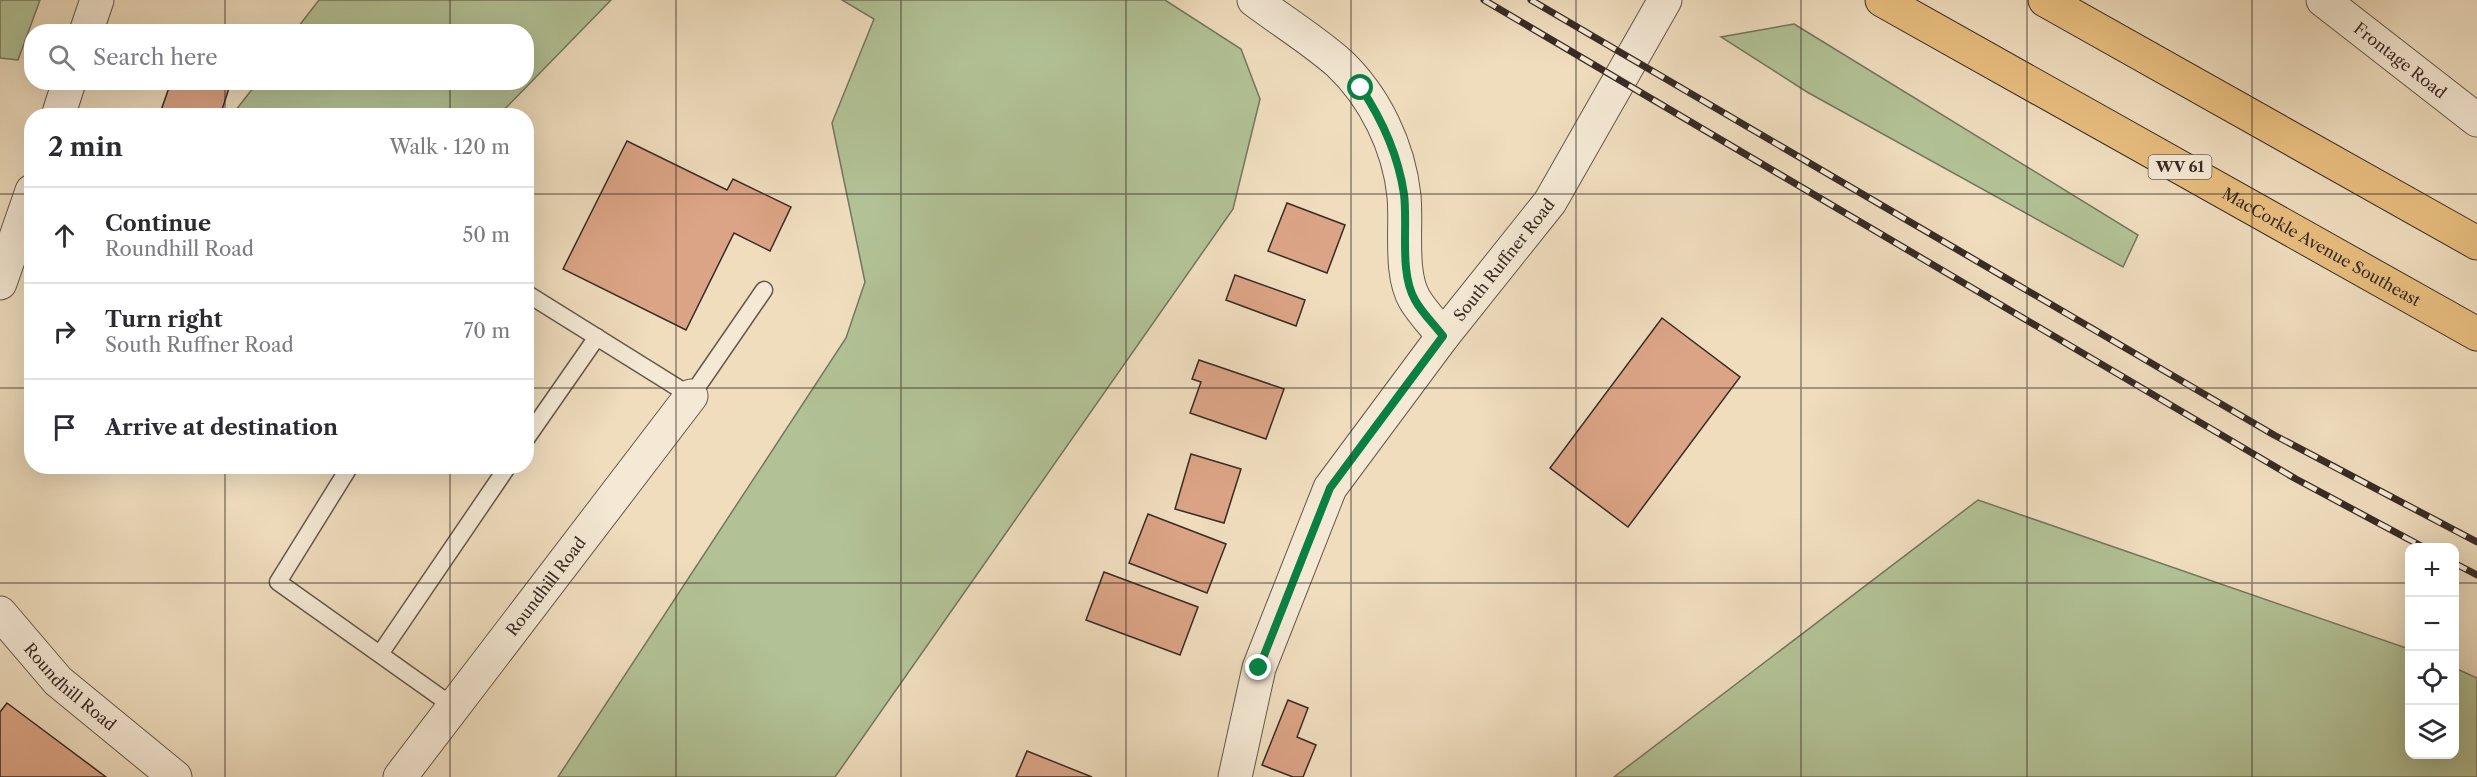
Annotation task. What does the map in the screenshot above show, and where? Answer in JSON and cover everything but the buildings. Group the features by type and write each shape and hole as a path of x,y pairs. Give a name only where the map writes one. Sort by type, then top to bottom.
{"main road":[{"name":"MacCorkle Avenue Southeast","path":"1882,0 2477,334"},
{"path":"2045,0 2477,243"}],"street":[{"path":"89,24 97,0"},
{"path":"1254,0 1338,63 1361,88 1379,115 1392,143 1404,196 1407,277 1414,299 1443,336"},
{"name":"South Ruffner Road","path":"1235,777 1259,668 1330,488 1443,336 1550,202 1665,0"},
{"name":"Frontage Road","path":"2322,0 2477,120"},
{"path":"61,108 66,90"},
{"path":"0,283 24,214"},
{"name":"Roundhill Road","path":"400,777 692,396"},
{"name":"Roundhill Road","path":"0,613 58,681 175,777"}],"lane":[{"path":"534,298 692,396 764,290"},
{"path":"534,428 597,337"},
{"path":"345,474 278,582 454,707"},
{"path":"380,654 503,474"}],"green space":[{"path":"0,0 40,0 31,24 24,24 24,44 18,60 0,58"},
{"path":"319,0 611,0 534,79 534,24 300,24"},
{"path":"842,0 1165,0 1241,49 1260,99 1233,209 835,777 558,777 846,338 865,282 832,123 874,19"},
{"path":"1794,24 2138,235 2123,267 1807,92 1721,37"},
{"path":"252,90 523,90 506,108 237,108"},
{"path":"1978,500 2405,648 2405,759 2459,759 2459,670 2477,678 2477,777 1614,777"}],"railway":[{"path":"1484,0 2296,479 2416,543"},
{"path":"1531,0 2274,435 2477,542"},
{"path":"2459,566 2477,575"}],"route":[{"path":"1259,668 1330,488 1443,336 1414,299 1407,277 1404,196 1399,170 1392,143 1379,115 1361,88"}]}
